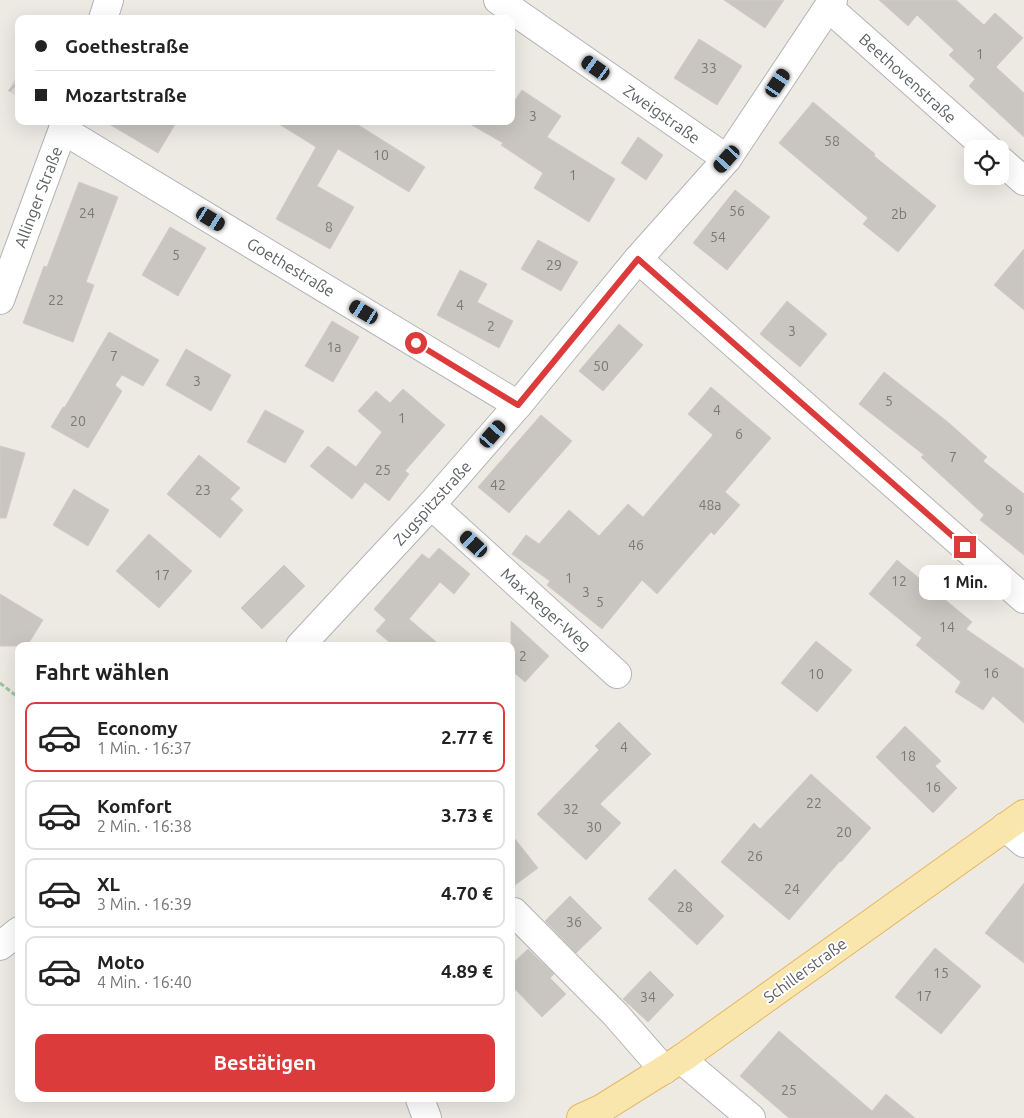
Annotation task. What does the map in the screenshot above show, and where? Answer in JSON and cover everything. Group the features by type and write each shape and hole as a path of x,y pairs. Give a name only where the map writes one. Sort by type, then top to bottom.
{"main road":[{"name":"Schillerstraße","path":"581,1118 601,1109 672,1065 1018,828"}],"street":[{"path":"104,15 110,0"},
{"name":"Zweigstraße","path":"498,0 727,159"},
{"name":"Zugspitzstraße","path":"304,642 431,505 518,405 638,259 727,159 831,4"},
{"name":"Beethovenstraße","path":"831,4 978,140"},
{"name":"Allinger Straße","path":"0,300 65,126"},
{"name":"Goethestraße","path":"65,126 518,405"},
{"path":"1009,168 1024,181"},
{"path":"638,259 1024,599"},
{"name":"Max-Reger-Weg","path":"431,505 617,674"},
{"path":"515,913 616,1015 672,1065 751,1118"},
{"path":"0,946 15,934"},
{"path":"421,1102 426,1118"}],"path":[{"path":"0,683 15,695"}],"shaded area":[{"path":"15,78 15,95 8,91"}],"building":[{"path":"724,0 784,0 765,28"},
{"path":"879,0 956,0 984,25 995,13 1023,38 996,67 1024,93 1024,137 969,86 975,79 949,55 954,50 917,15 908,26"},
{"path":"699,39 742,66 717,105 674,78"},
{"path":"522,90 561,116 547,137 615,179 589,222 534,188 543,173 501,145 503,143 472,125 515,125 515,100"},
{"path":"813,102 875,154 874,156 936,206 898,252 863,224 868,218 779,143"},
{"path":"111,125 175,125 158,153"},
{"path":"280,125 358,125 425,167 409,192 338,149 317,186 354,207 330,249 276,219 316,147"},
{"path":"638,137 663,155 646,180 621,163"},
{"path":"79,182 118,197 86,282 94,285 73,342 23,323 44,266 47,267"},
{"path":"735,190 770,217 727,270 693,243"},
{"path":"170,227 206,248 178,296 142,275"},
{"path":"538,240 578,262 561,291 521,269"},
{"path":"1024,249 1024,310 994,285"},
{"path":"460,270 487,284 477,302 513,321 499,348 437,315"},
{"path":"787,301 827,334 800,367 760,334"},
{"path":"332,321 359,337 333,382 305,366"},
{"path":"619,324 643,345 603,391 579,371"},
{"path":"109,332 159,360 143,386 122,375 115,385 122,391 88,448 51,427 63,407 65,407"},
{"path":"186,349 231,375 211,411 166,385"},
{"path":"884,372 949,423 987,457 983,461 1024,494 1024,555 980,520 984,515 921,457 924,455 859,404"},
{"path":"711,387 771,438 725,492 740,505 714,535 711,532 657,594 642,580 602,629 547,585 550,581 512,554 526,535 539,544 569,510 599,536 628,504 643,517 713,435 688,414"},
{"path":"403,389 445,425 405,471 409,474 389,501 365,482 352,499 310,466 328,446 356,467 382,432 358,411 376,391 390,403"},
{"path":"265,410 304,431 285,463 247,442"},
{"path":"541,415 572,441 509,513 478,487"},
{"path":"0,446 25,453 6,518 0,518"},
{"path":"199,455 240,488 230,499 243,510 220,538 167,494"},
{"path":"74,489 109,510 88,546 53,525"},
{"path":"149,534 192,571 159,608 116,571"},
{"path":"439,548 470,574 454,594 440,582 409,619 436,642 389,642 376,631 386,620 374,609 422,554 429,559"},
{"path":"897,560 972,622 966,629 1024,669 1024,723 993,696 983,710 955,692 961,682 916,645 922,638 869,594"},
{"path":"284,565 305,586 262,629 241,608"},
{"path":"0,594 43,620 29,642 15,642 15,646 0,646"},
{"path":"511,621 549,656 525,682 515,673 515,642 511,642"},
{"path":"816,641 852,670 817,712 781,683"},
{"path":"619,722 651,754 600,804 621,823 586,860 537,814 599,750 595,746"},
{"path":"905,726 941,761 935,766 957,788 933,813 876,757"},
{"path":"811,774 871,828 789,920 721,862 754,823 760,829"},
{"path":"515,839 538,868 515,885"},
{"path":"675,869 724,916 697,945 648,899"},
{"path":"1024,883 1024,963 985,933"},
{"path":"570,896 602,928 576,953 545,921"},
{"path":"935,948 981,986 941,1034 895,997"},
{"path":"528,949 554,974 550,978 566,994 542,1017 515,989 515,961"},
{"path":"650,971 674,995 648,1022 623,999"},
{"path":"779,1031 872,1111 886,1094 915,1118 789,1118 740,1076"}],"route":[{"path":"416,343 518,405 638,259 965,547"}]}
